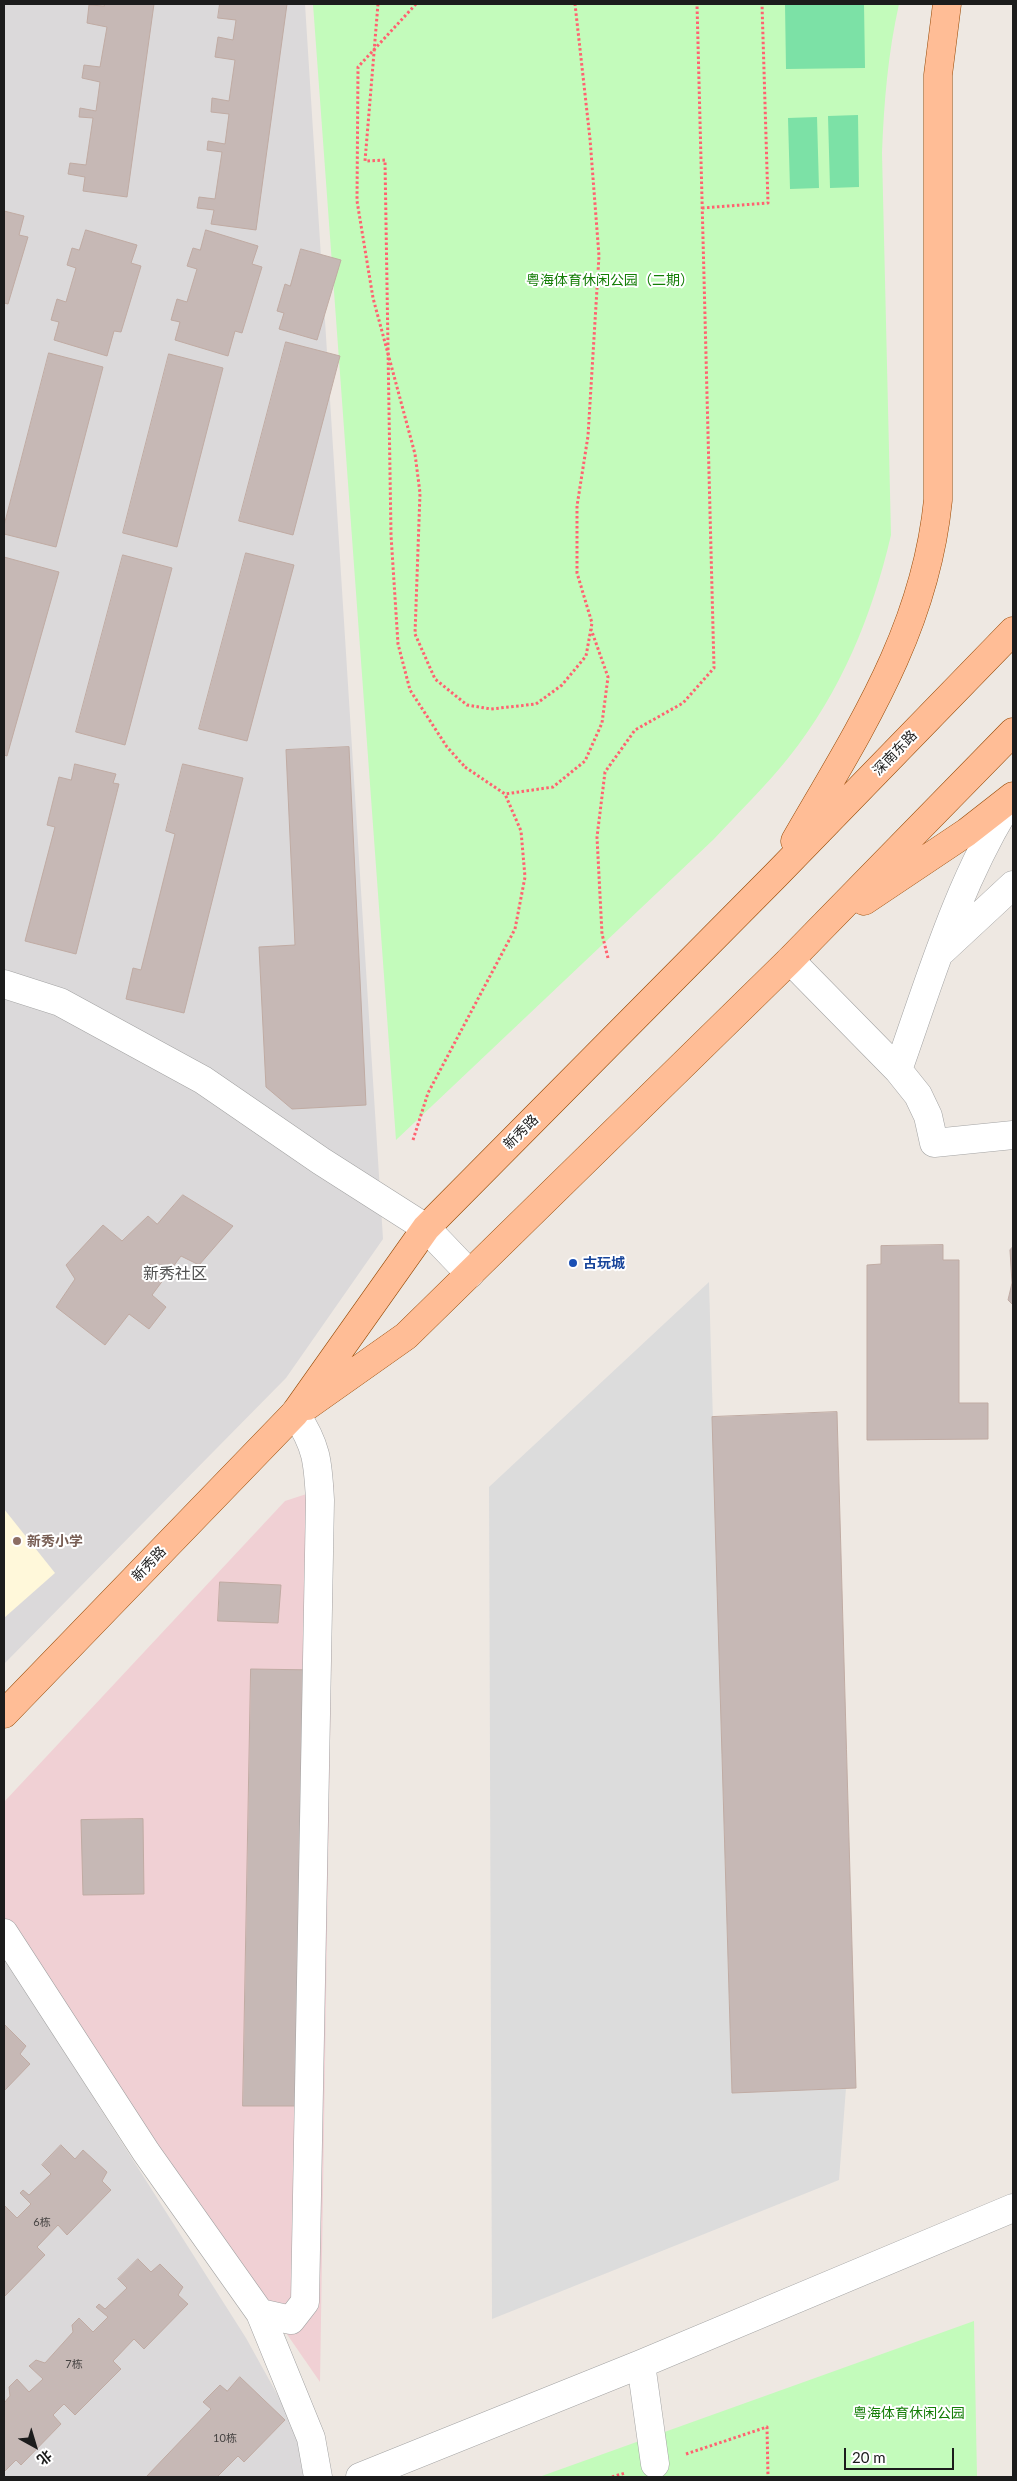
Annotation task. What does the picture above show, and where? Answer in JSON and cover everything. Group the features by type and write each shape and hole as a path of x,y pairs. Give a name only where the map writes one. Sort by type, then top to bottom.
{"main road":[{"path":"776,875 877,698 914,612 934,540 938,500 938,75 948,4"},
{"name":"深南东路","path":"776,875 1013,631"},
{"path":"817,932 1013,732"},
{"path":"817,932 967,832 1013,796"},
{"name":"新秀路","path":"4,1714 295,1414 426,1228 776,875"},
{"name":"新秀路","path":"295,1414 332,1390 406,1336 817,932"}],"street":[{"path":"898,1070 967,878 984,842 1013,796"},
{"path":"939,953 1013,885"},
{"path":"790,960 898,1070 918,1095 928,1116 934,1143 1013,1135"},
{"path":"4,984 60,1002 203,1080 321,1162 426,1228 470,1274"},
{"path":"260,2313 291,2320 305,2302 320,1500 318,1462 310,1436 295,1414"},
{"path":"4,1934 146,2152 260,2313 311,2438 318,2477"},
{"path":"360,2477 640,2364 1013,2208"},
{"path":"640,2364 655,2464"}],"path":[{"path":"378,4 365,161 385,160 391,535 398,644 410,690 447,747 465,767 505,794 522,830 525,876 515,929 428,1093 413,1140"},
{"path":"416,4 358,67 357,182 357,200 373,298 415,454 420,493 415,634 435,680 467,705 491,709 536,704 562,685 586,656 591,628"},
{"path":"505,794 553,787 584,761 602,723 608,677 591,628 577,573 577,506 588,436 599,256 590,139 575,4"},
{"path":"608,958 602,934 597,837 605,772 634,730 684,703 714,668 697,4"},
{"path":"702,208 768,203 762,4"},
{"path":"612,2477 767,2427 768,2477"}],"shaded area":[{"path":"4,4 305,4 383,1239 286,1378 4,1664"},
{"path":"709,1282 732,2092 846,2088 839,2180 492,2319 489,1487"},
{"path":"334,1485 320,2382 4,1925 4,1802 285,1501"},
{"name":"新秀小学","path":"4,1509 55,1573 4,1618"},
{"path":"4,1957 246,2338 323,2477 4,2477"}],"green space":[{"name":"粤海体育休闲公园（二期）","path":"313,4 899,4 887,78 882,153 891,535 874,595 852,652 839,680 808,732 780,768 752,799 714,839 396,1140"},
{"path":"785,4 864,4 865,68 786,69"},
{"path":"858,115 859,187 830,188 828,116"},
{"path":"817,117 819,188 790,189 788,118"},
{"name":"粤海体育休闲公园","path":"974,2321 977,2477 539,2477"}],"building":[{"path":"104,4 154,4 127,197 83,191 85,177 68,174 70,163 86,165 93,118 79,117 80,108 96,111 100,82 82,78 84,65 100,67 107,27 87,23 89,5 104,6"},
{"path":"220,4 287,4 256,230 211,224 214,210 197,208 199,197 215,199 222,152 207,150 208,141 225,144 229,114 211,112 212,98 229,101 235,60 215,57 218,37 233,40 236,20 218,18"},
{"path":"4,211 24,216 19,235 28,237 8,304 4,303"},
{"path":"86,230 137,245 131,263 141,266 121,332 114,331 107,356 54,340 59,322 51,320 57,299 66,302 76,268 67,265 72,248 79,250"},
{"path":"206,230 258,246 252,264 262,267 242,333 235,331 228,356 175,340 180,322 171,320 177,299 187,302 197,269 187,266 193,248 200,250"},
{"path":"301,249 341,260 317,340 279,329 284,313 277,311 285,284 290,286"},
{"path":"286,342 340,356 293,535 239,521"},
{"path":"49,353 103,367 56,547 4,534 4,526"},
{"path":"169,354 223,368 177,547 123,533"},
{"path":"246,553 294,565 247,741 199,729"},
{"path":"123,555 172,568 125,745 76,732"},
{"path":"4,557 59,572 7,756 4,755"},
{"path":"349,747 366,1105 292,1109 266,1087 259,947 295,945 286,750"},
{"path":"75,764 116,774 113,783 119,784 76,954 25,941 55,827 47,825 59,777 71,780"},
{"path":"183,764 243,778 184,1013 126,999 133,968 141,970 175,834 166,831"},
{"path":"183,1195 233,1226 199,1265 181,1256 152,1295 166,1307 149,1329 129,1314 105,1345 56,1307 75,1279 66,1265 103,1225 122,1241 148,1216 157,1224"},
{"path":"943,1245 943,1260 959,1260 959,1403 988,1403 988,1439 867,1440 867,1265 881,1264 881,1246"},
{"path":"1013,1247 1013,1305 1008,1300 1012,1283 1010,1250"},
{"path":"837,1412 856,2088 732,2093 712,1417"},
{"path":"220,1582 281,1585 278,1623 218,1621"},
{"path":"251,1669 316,1670 308,2106 243,2106"},
{"path":"143,1819 144,1894 83,1895 81,1820"},
{"path":"4,2024 26,2046 20,2054 30,2064 4,2091"},
{"path":"61,2145 75,2159 83,2150 107,2172 102,2181 111,2190 67,2235 58,2225 37,2247 45,2255 4,2297 4,2205 17,2218 31,2204 20,2193 23,2190 29,2195 51,2174 42,2165"},
{"path":"138,2259 151,2272 160,2264 183,2287 178,2295 188,2304 144,2349 134,2339 113,2361 121,2369 75,2415 64,2404 53,2415 61,2424 21,2465 16,2460 4,2472 4,2403 10,2396 9,2387 17,2379 29,2392 43,2379 29,2366 36,2360 45,2363 73,2332 72,2325 79,2318 93,2332 108,2317 96,2307 99,2304 105,2309 127,2288 118,2279"},
{"path":"240,2377 285,2420 244,2462 238,2456 217,2477 146,2477 211,2409 203,2402 220,2385 227,2391"}],"place":[{"name":"古玩城","path":"573,1263"},
{"name":"新秀小学","path":"17,1541"}],"district":[{"name":"新秀社区","path":"175,1274"}]}
